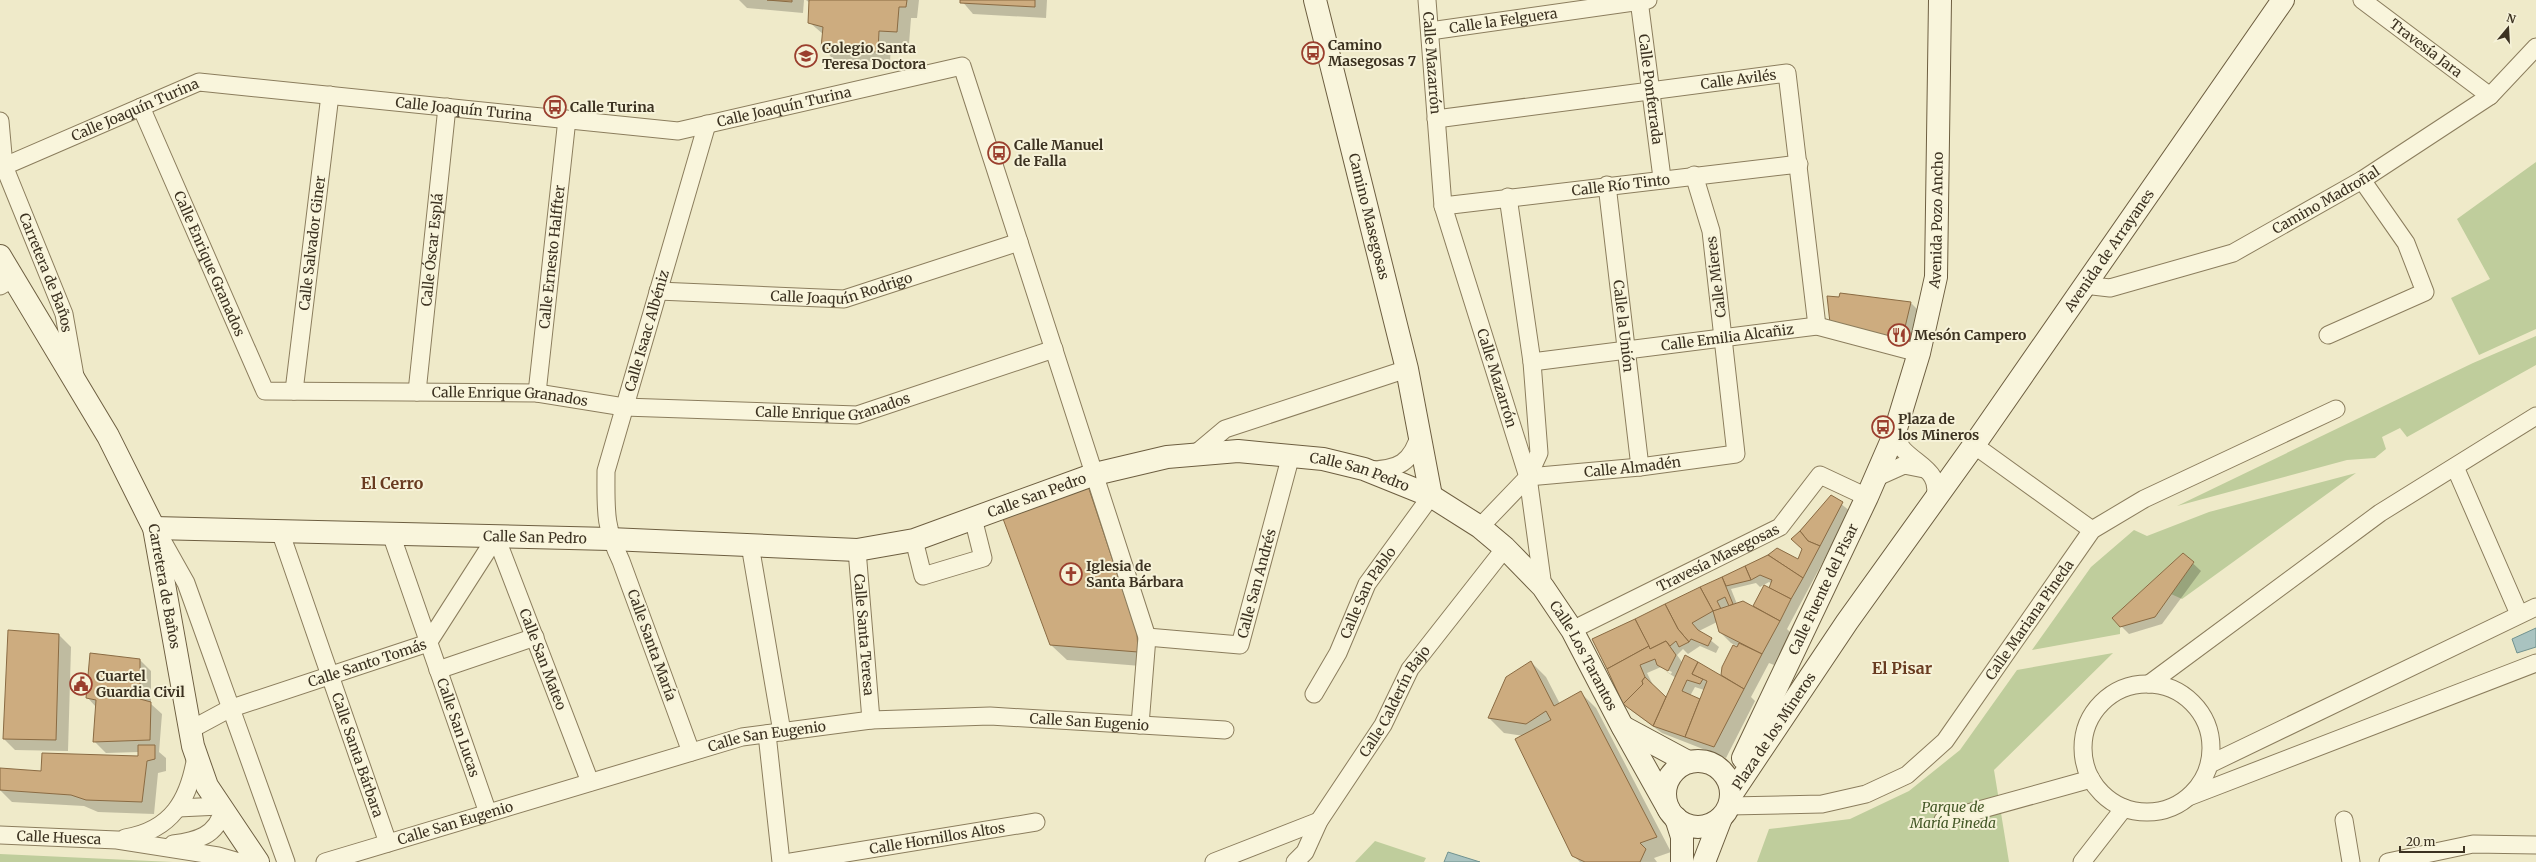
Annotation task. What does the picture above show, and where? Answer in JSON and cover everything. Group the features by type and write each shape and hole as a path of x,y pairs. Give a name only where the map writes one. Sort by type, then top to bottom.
{"street":[{"name":"Camino Masegosas","path":"1315,0 1407,369 1431,496"},
{"name":"Calle Mazarrón","path":"1427,0 1443,206 1528,477"},
{"name":"Calle la Felguera","path":"1430,31 1642,0"},
{"name":"Calle Ponferrada","path":"1642,0 1662,178"},
{"name":"Avenida Pozo Ancho","path":"1894,434 1919,353 1936,277 1940,0"},
{"name":"Avenida de Arrayanes","path":"1934,501 2283,0"},
{"name":"Travesía Jara","path":"2362,0 2490,96"},
{"name":"Camino Madroñal","path":"2084,285 2110,288 2233,253 2362,180 2490,96 2536,47"},
{"name":"Calle Joaquín Turina","path":"2,166 199,82 678,131 962,66 1019,242"},
{"name":"Calle Avilés","path":"1436,120 1651,90 1787,73 1799,164 1817,326"},
{"name":"Calle Salvador Giner","path":"294,391 330,95"},
{"name":"Calle Enrique Granados","path":"141,107 265,391 537,393 624,407 857,415 1054,349"},
{"name":"Calle Óscar Esplá","path":"417,392 447,107"},
{"name":"Calle Ernesto Halffter","path":"537,393 567,119"},
{"name":"Carretera de Baños","path":"0,121 2,166 64,314 77,383"},
{"name":"Calle Isaac Albéniz","path":"610,539 606,520 606,471 707,124"},
{"name":"Calle Río Tinto","path":"1443,206 1662,178 1799,164"},
{"name":"Calle Mieres","path":"1694,175 1711,231 1736,454"},
{"path":"2328,335 2425,292 2406,243 2362,180"},
{"name":"Calle la Unión","path":"1607,185 1628,350 1640,468"},
{"name":"Calle Mazarrón","path":"1508,197 1532,362 1539,452 1528,477"},
{"path":"1019,242 1147,637 1140,725"},
{"name":"Calle Joaquín Rodrigo","path":"658,291 844,299 1019,242"},
{"name":"Carretera de Baños","path":"0,256 7,282 77,383 108,436 154,528 196,756 207,786 258,862"},
{"name":"Calle Emilia Alcañiz","path":"1532,362 1817,326 1919,353"},
{"path":"1194,455 1226,429 1407,369"},
{"name":"Calle Mariana Pineda","path":"1727,801 1822,804 1866,794 1907,775 1945,741 2092,530 2144,499 2336,409"},
{"path":"2149,684 2380,513 2536,416"},
{"name":"Camino Masegosas","path":"1364,470 1386,470 1398,466 1415,451 1420,433"},
{"name":"Plaza de los Mineros","path":"1727,801 1847,622 1934,501 1937,491 1936,481 1901,446 1894,434"},
{"name":"Calle Fuente del Pisar","path":"1727,801 1750,743 1871,488 1894,434"},
{"path":"1974,445 2092,530"},
{"name":"Calle San Pedro","path":"154,528 610,539 857,550 914,540 1095,474 1167,457 1238,451 1291,455 1343,463 1364,470 1431,496 1480,527 1505,548"},
{"name":"Calle Almadén","path":"1528,477 1640,468 1736,454"},
{"name":"Calle San Andrés","path":"1147,637 1240,644 1291,455"},
{"path":"1871,488 1904,465 1925,469"},
{"path":"2455,467 2519,614"},
{"name":"Travesía Masegosas","path":"1572,630 1780,527 1820,475 1871,488"},
{"path":"1480,527 1528,477"},
{"name":"Calle Los Tarantos","path":"1528,477 1543,587"},
{"name":"Calle San Pablo","path":"1314,694 1338,653 1367,584 1431,496"},
{"name":"Calle San Pedro","path":"914,540 923,576 983,558 973,518"},
{"path":"154,528 186,583 229,709 286,862"},
{"name":"Calle Santa Bárbara","path":"280,531 388,843"},
{"name":"Calle San Lucas","path":"391,534 488,813"},
{"name":"Calle Santo Tomás","path":"190,730 229,709 428,643 496,537"},
{"name":"Calle San Mateo","path":"496,537 590,782"},
{"name":"Calle Santa María","path":"610,539 621,561 691,752"},
{"path":"750,545 775,732 782,862"},
{"name":"Calle Los Tarantos","path":"1505,548 1543,587 1572,630 1622,726 1672,814"},
{"name":"Calle Calderín Bajo","path":"1295,862 1305,852 1319,821 1383,725 1410,669 1505,548"},
{"name":"Calle Santa Teresa","path":"857,550 871,720"},
{"path":"2210,764 2536,607"},
{"path":"438,670 535,637"},
{"path":"2187,798 2202,782 2210,764 2212,744 2208,726 2199,709 2185,696 2168,687 2149,684 2130,686 2113,694 2098,707 2088,723 2084,742 2085,760 2091,779 2111,801 2124,808 2146,812 2168,809 2187,798 2536,663"},
{"name":"Calle San Eugenio","path":"324,862 351,858 388,843 742,737 775,732 871,720 990,716 1225,730"},
{"name":"Calle Los Tarantos","path":"1622,726 1688,762"},
{"path":"1714,765 1750,743"},
{"name":"Calle Huesca","path":"117,840 150,832 169,819 178,808 191,781 196,756"},
{"path":"1682,862 1683,841 1665,796 1668,781 1676,770 1688,762 1702,762 1714,765 1724,774 1727,801 1704,862"},
{"path":"1943,820 2091,779"},
{"path":"1672,814 1684,824 1698,827 1713,823 1727,801"},
{"path":"178,808 222,808"},
{"name":"Calle Huesca","path":"151,846 184,842 205,836 219,824 222,808"},
{"path":"2082,862 2124,808"},
{"path":"2344,820 2351,862"},
{"path":"1214,862 1319,821"},
{"name":"Calle Hornillos Altos","path":"791,862 1036,822"},
{"name":"Calle Huesca","path":"0,835 117,840 218,856 239,862"},
{"path":"2388,862 2473,844 2536,845"}],"green space":[{"path":"2536,162 2536,329 2479,355 2451,298 2490,279 2457,219"},
{"path":"2536,336 2536,365 2407,437 2400,428 2382,437 2386,449 2375,458 2347,460 2177,506 2473,363"},
{"path":"2356,473 2182,599 2171,594 2194,562 2183,553 2112,618 2120,627 2120,634 2032,650 2091,567 2134,530 2147,536 2209,512"},
{"name":"Parque de María Pineda","path":"2113,653 1994,770 2009,862 1757,862 1769,829 1850,819 1909,791 1960,750 2017,670"},
{"path":"1375,841 1426,858 1424,862 1355,862"},
{"path":"0,854 173,862 0,862"}],"water":[{"path":"2536,628 2536,647 2517,653 2512,639"},
{"path":"1448,852 1480,862 1444,862"}],"building":[{"path":"767,0 792,0 792,2"},
{"path":"809,0 907,0 906,7 899,7 897,32 879,31 878,52 821,48 823,27 808,23"},
{"path":"960,0 1035,0 1035,7 960,3"},
{"path":"1840,293 1911,302 1901,344 1830,323 1827,296 1839,297"},
{"name":"Iglesia de Santa Bárbara","path":"1088,486 1137,633 1138,652 1050,645 1002,516"},
{"path":"1831,495 1843,502 1820,546 1808,541 1800,531"},
{"path":"1800,531 1808,541 1820,546 1803,578 1768,555 1777,548 1798,559 1802,549 1791,539"},
{"path":"2183,553 2194,562 2155,617 2120,627 2112,618"},
{"path":"1768,555 1803,578 1791,599 1769,588 1772,580 1760,575 1751,580 1745,566"},
{"path":"1745,566 1751,580 1726,586 1722,577"},
{"path":"1722,577 1733,604 1729,606 1725,597 1717,601 1721,609 1713,611 1700,587"},
{"path":"1764,585 1791,599 1780,621 1753,606"},
{"path":"1700,587 1713,611 1692,623 1698,630 1712,638 1708,646 1691,639 1689,642 1678,629 1665,604"},
{"path":"1743,601 1780,621 1762,654 1719,632 1713,611"},
{"path":"1665,604 1678,629 1689,642 1679,647 1676,641 1670,646 1666,641 1650,649 1635,619"},
{"path":"1635,619 1649,646 1607,669 1592,639"},
{"path":"8,630 59,634 56,740 3,739"},
{"path":"1666,641 1676,655 1668,671 1657,665 1655,659 1640,665 1645,677 1642,681 1643,684 1623,704 1607,669 1649,646 1650,649"},
{"path":"1739,643 1762,654 1744,689 1721,675 1722,667 1733,645 1737,647"},
{"path":"90,653 140,659 140,699 151,702 150,740 93,742 96,700 86,698"},
{"path":"1685,655 1698,662 1692,674 1703,679 1700,684 1687,680 1682,691 1700,699 1685,737 1653,726"},
{"path":"1531,661 1554,706 1581,691 1657,837 1640,843 1646,849 1640,862 1585,862 1572,856 1515,739 1551,720 1546,711 1526,724 1488,718 1506,677"},
{"path":"1698,662 1744,689 1714,747 1685,737 1707,681 1692,674"},
{"path":"1645,677 1666,697 1653,726 1623,704 1643,684 1642,681"},
{"path":"138,745 155,745 155,759 147,761 142,802 86,800 71,795 0,790 0,768 41,771 42,753 138,756"}],"place":[{"name":"Camino Masegosas 7","path":"1313,53"},
{"name":"Colegio Santa Teresa Doctora","path":"806,56"},
{"name":"Calle Turina","path":"555,107"},
{"name":"Calle Manuel de Falla","path":"999,153"},
{"name":"Mesón Campero","path":"1899,335"},
{"name":"Plaza de los Mineros","path":"1883,427"},
{"name":"Iglesia de Santa Bárbara","path":"1071,574"},
{"name":"Cuartel Guardia Civil","path":"81,684"}],"district":[{"name":"El Cerro","path":"392,483"},
{"name":"El Pisar","path":"1902,668"}]}
